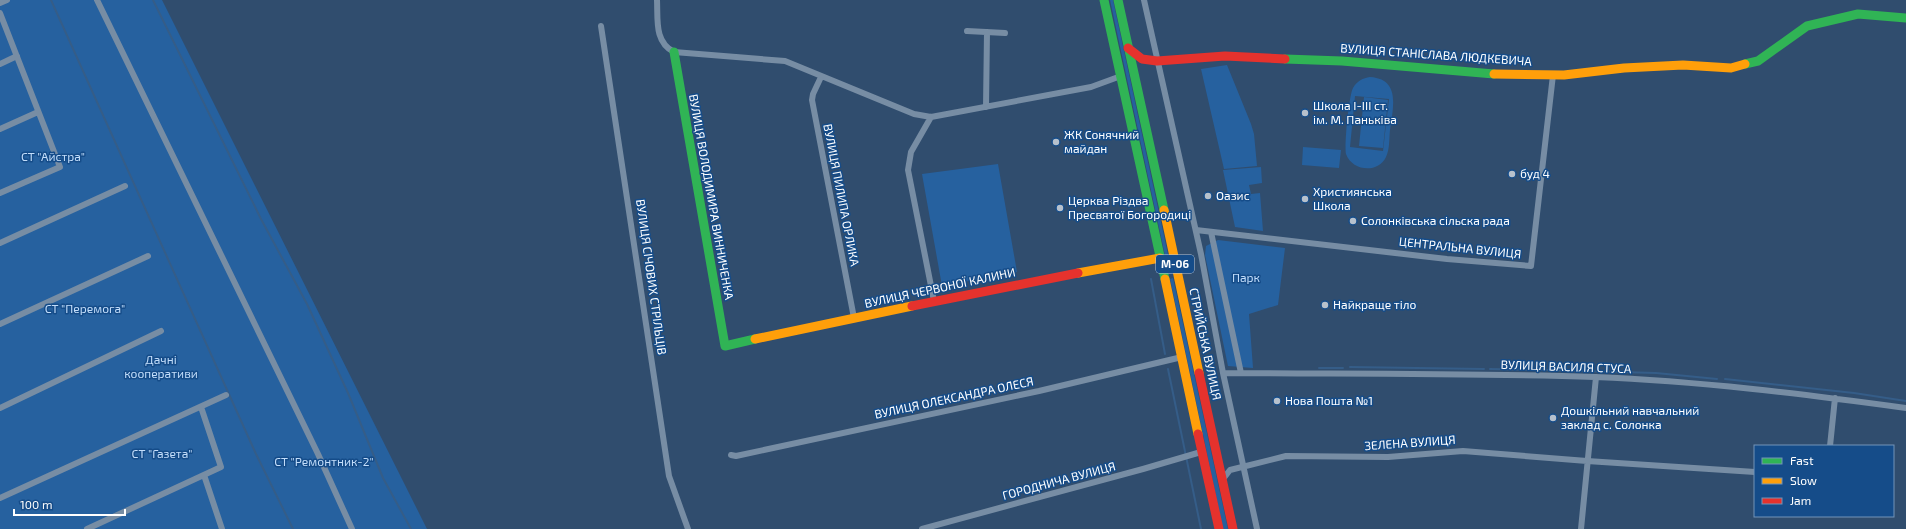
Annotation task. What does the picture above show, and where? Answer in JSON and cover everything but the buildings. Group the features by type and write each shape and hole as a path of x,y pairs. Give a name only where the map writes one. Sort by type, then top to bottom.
{"main road":[{"name":"М-06","path":"1104,0 1218,529"},
{"name":"СТРИЙСЬКА ВУЛИЦЯ","path":"1118,0 1221,482 1233,529"},
{"name":"ВУЛИЦЯ СТАНІСЛАВА ЛЮДКЕВИЧА","path":"1142,59 1157,61 1225,56 1342,60 1477,73 1553,75 1624,68 1683,65 1731,68 1758,60 1807,26 1858,14 1906,18"},
{"path":"1128,48 1142,59"},
{"name":"ВУЛИЦЯ ВОЛОДИМИРА ВИННИЧЕНКА","path":"674,52 725,346"},
{"name":"ВУЛИЦЯ ЧЕРВОНОЇ КАЛИНИ","path":"725,346 934,301 1160,258"}],"street":[{"path":"0,3 6,0"},
{"path":"97,0 314,447 352,529"},
{"path":"657,0 659,33 662,42 668,49 674,52 785,62 914,114 931,116 1091,87 1121,76"},
{"path":"1144,0 1196,230 1239,468 1257,529"},
{"path":"0,13 60,167 0,193"},
{"name":"ВУЛИЦЯ СІЧОВИХ СТРІЛЬЦІВ","path":"602,26 669,476 688,529"},
{"path":"967,31 1005,33"},
{"path":"986,106 987,32"},
{"path":"0,64 17,56"},
{"path":"1134,77 1135,66 1142,59"},
{"name":"ЦЕНТРАЛЬНА ВУЛИЦЯ","path":"1196,230 1447,259 1531,266 1553,75"},
{"name":"ВУЛИЦЯ ПИЛИПА ОРЛИКА","path":"821,77 813,94 812,100 854,318"},
{"path":"0,129 38,112"},
{"path":"931,116 911,152 908,170 934,301"},
{"path":"0,243 124,186"},
{"path":"1211,232 1241,373"},
{"path":"0,324 148,256"},
{"path":"0,408 161,331"},
{"name":"ВУЛИЦЯ ОЛЕКСАНДРА ОЛЕСЯ","path":"731,455 736,456 1039,391 1182,357"},
{"name":"ВУЛИЦЯ ВАСИЛЯ СТУСА","path":"1223,373 1596,377 1722,386 1835,398 1906,408"},
{"path":"1581,529 1596,377"},
{"path":"0,498 226,396"},
{"path":"1830,445 1835,398"},
{"path":"87,529 221,467 201,407"},
{"name":"ЗЕЛЕНА ВУЛИЦЯ","path":"1221,482 1227,472 1286,456 1388,458 1463,451 1587,462 1754,472"},
{"name":"ГОРОДНИЧА ВУЛИЦЯ","path":"922,529 1201,452"},
{"path":"1216,457 1224,466 1239,468"},
{"path":"204,475 222,529"}],"green space":[{"name":"Дачні кооперативи","path":"0,0 162,0 427,529 0,529"},
{"path":"1110,0 1113,0 1172,273 1169,274"},
{"path":"1227,65 1254,134 1257,166 1224,169 1201,69"},
{"path":"1370,77 1380,79 1387,83 1393,96 1393,104 1389,147 1386,157 1377,166 1365,168 1359,167 1349,160 1346,154 1346,141 1348,110 1351,93 1358,82","holes":["1355,96 1389,99 1383,151 1350,147"]},
{"path":"1364,97 1388,100 1383,148 1359,146"},
{"path":"1303,147 1341,150 1339,168 1302,165"},
{"path":"998,164 1017,272 942,286 922,174"},
{"path":"1261,167 1262,183 1249,185 1251,194 1260,193 1263,231 1235,227 1223,170"},
{"name":"Парк","path":"1218,240 1285,248 1278,305 1249,314 1253,368 1228,366 1205,255 1206,246"},
{"path":"1173,278 1228,529 1223,529 1170,279"}],"waterway":[{"path":"51,0 256,454 293,529"},
{"path":"153,0 261,219 307,304 348,393 383,478 411,529"},
{"path":"1151,279 1165,354"},
{"path":"1350,367 1484,369"},
{"path":"1319,368 1343,368"},
{"path":"1168,369 1201,529"},
{"path":"1490,369 1543,370"},
{"path":"1547,370 1656,373 1717,379"},
{"path":"1725,379 1854,393 1906,401"}],"traffic: fast":[{"path":"1104,0 1165,279"},
{"path":"1118,0 1164,210"},
{"path":"1745,64 1758,61 1807,26 1858,14 1906,18"},
{"path":"674,52 725,346 755,339"},
{"path":"1285,59 1342,61 1494,74"}],"traffic: slow":[{"path":"1494,74 1564,75 1624,68 1683,65 1731,68 1745,64"},
{"path":"1164,210 1199,373"},
{"path":"1078,273 1160,258"},
{"path":"1165,279 1198,434"},
{"path":"755,339 912,306"}],"traffic: jam":[{"path":"1128,48 1142,59 1157,61 1225,56 1285,59"},
{"path":"912,306 1078,273"},
{"path":"1199,373 1233,529"},
{"path":"1198,434 1219,529"}],"place":[{"name":"Школа І-ІІІ ст. ім. М. Паньківа","path":"1305,113"},
{"name":"ЖК Сонячний майдан","path":"1056,142"},
{"name":"буд 4","path":"1512,174"},
{"name":"Оазис","path":"1208,196"},
{"name":"Християнська Школа","path":"1305,199"},
{"name":"Церква Різдва Пресвятої Богородиці","path":"1060,208"},
{"name":"Солонківська сільска рада","path":"1353,221"},
{"name":"Найкраще тіло","path":"1325,305"},
{"name":"Нова Пошта №1","path":"1277,401"},
{"name":"Дошкільний навчальний заклад с. Солонка","path":"1553,418"}],"park label":[{"name":"СТ \"Айстра\"","path":"53,157"},
{"name":"СТ \"Перемога\"","path":"85,309"},
{"name":"СТ \"Газета\"","path":"162,454"},
{"name":"СТ \"Ремонтник-2\"","path":"324,462"}]}
